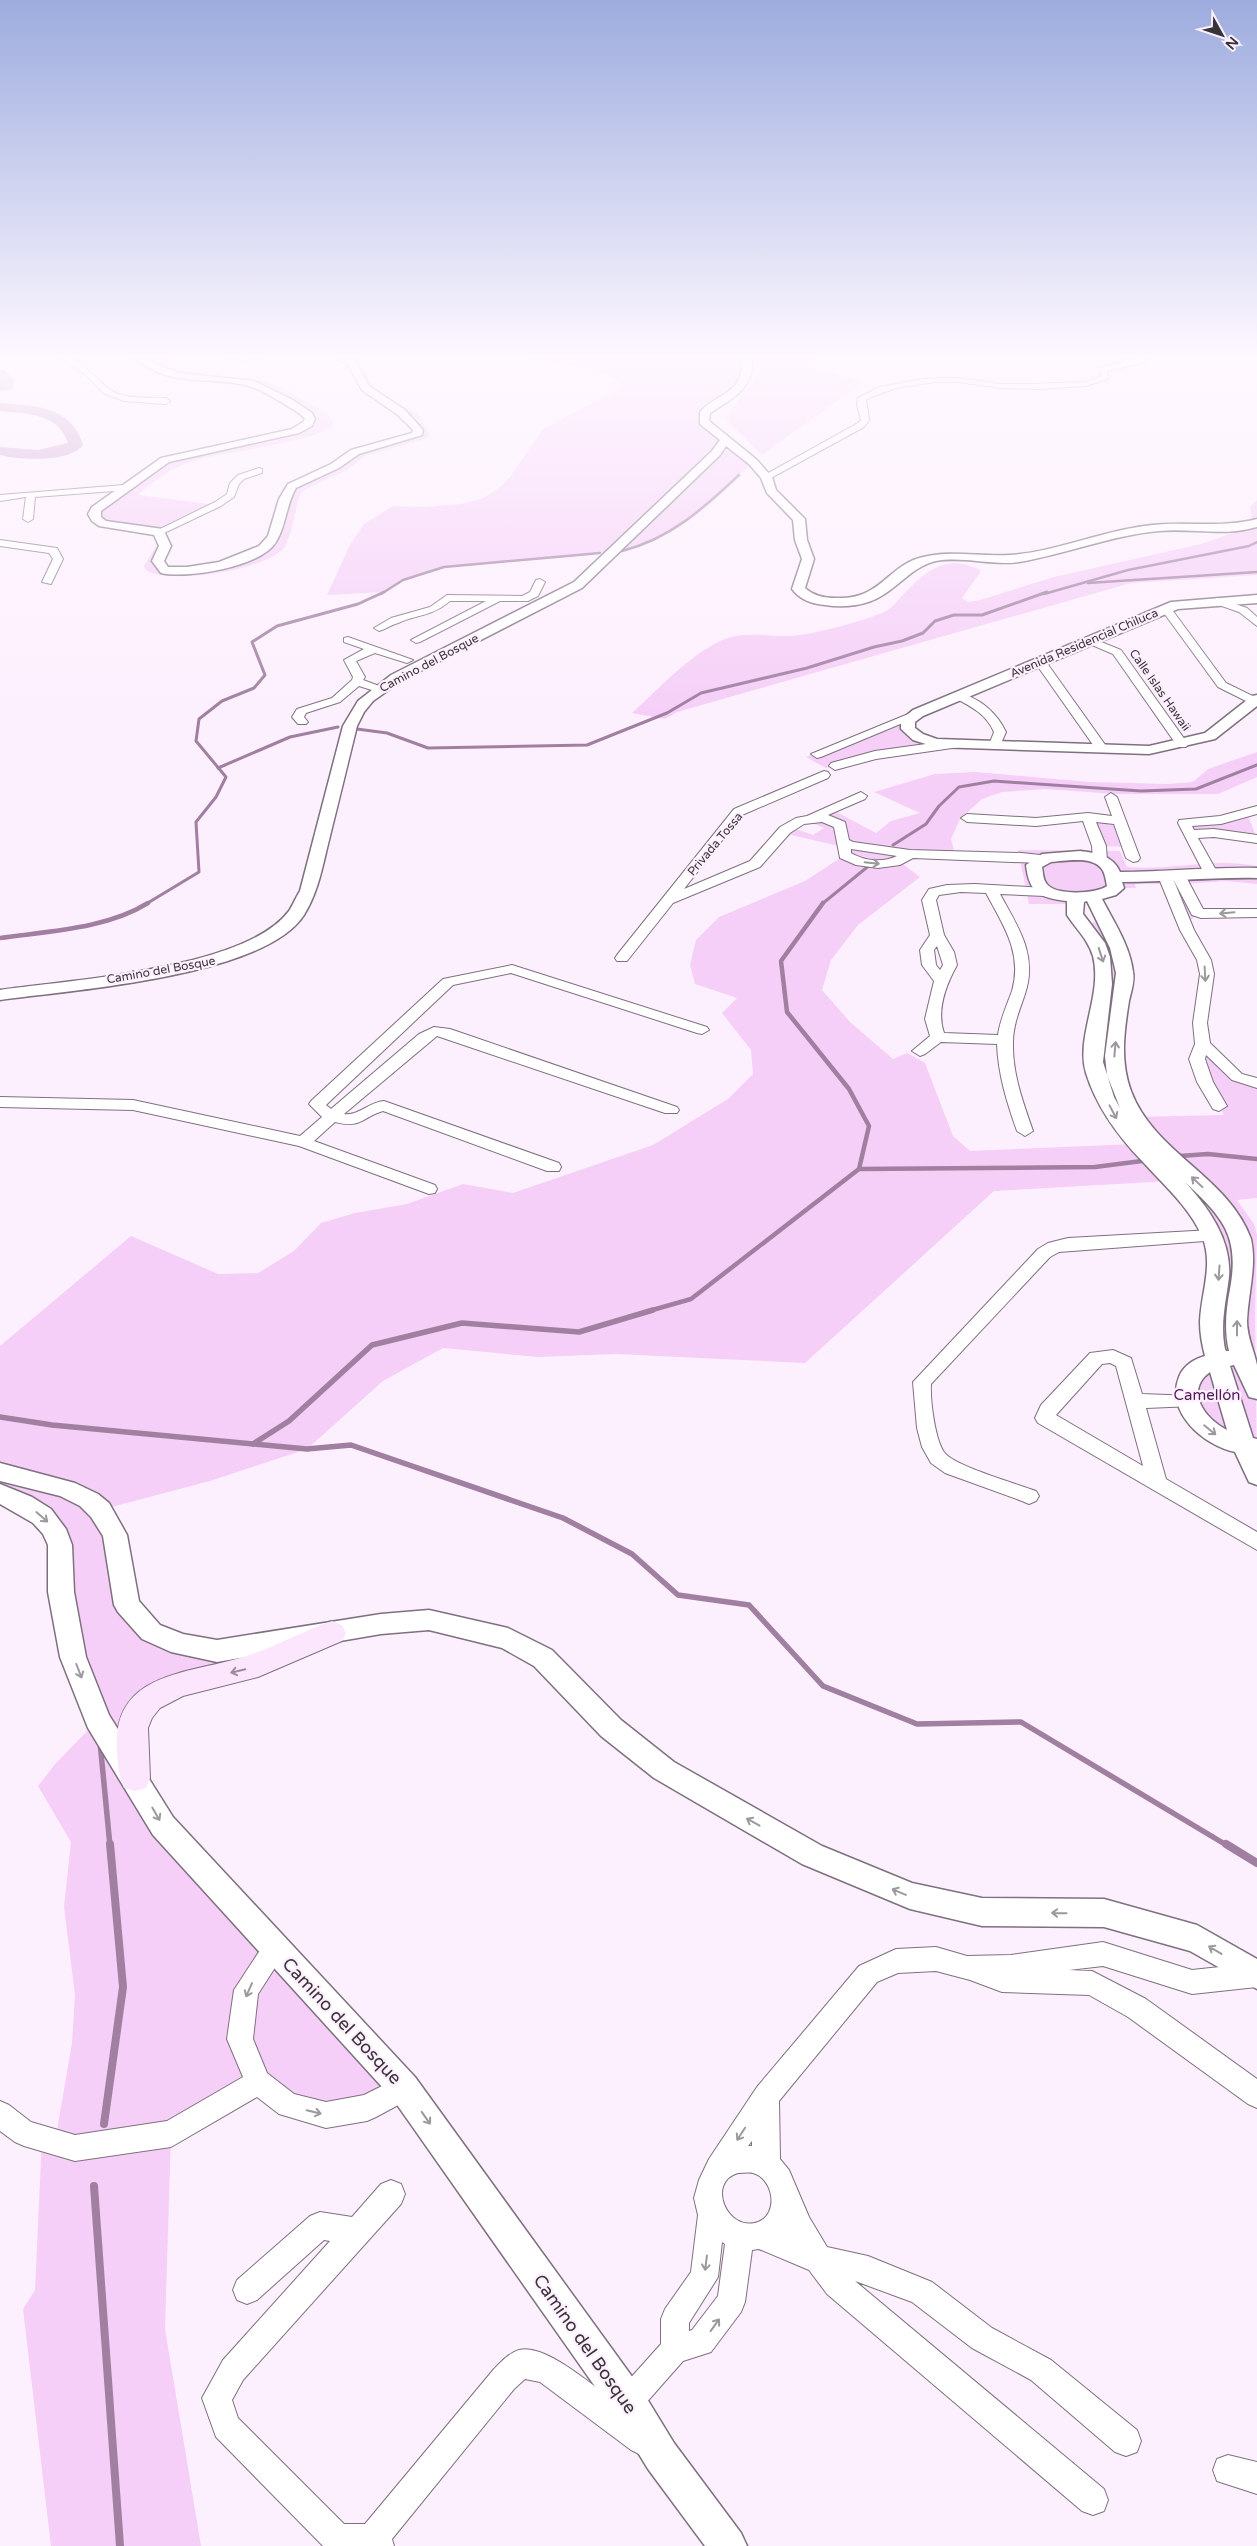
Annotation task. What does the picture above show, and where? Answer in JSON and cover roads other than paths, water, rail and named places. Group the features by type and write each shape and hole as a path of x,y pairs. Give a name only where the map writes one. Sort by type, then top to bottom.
{"main road":[{"path":"135,1778 133,1728 142,1708 157,1694 180,1684 245,1669 332,1633"}],"street":[{"path":"143,475 96,509 94,514 96,519 103,524 160,535"},
{"path":"147,561 160,535 218,504 231,495 235,483 241,477 248,475"},
{"path":"160,535 165,546 158,561 164,570 191,570 250,557 270,543 292,486 316,475"},
{"path":"300,494 311,486 336,475"},
{"name":"Camino del Bosque","path":"0,995 198,966 249,948 280,929 296,914 308,891 355,712 378,689 542,599 578,585 693,475"},
{"path":"770,475 766,477 771,491 799,519 801,540 808,559 798,589 805,596 836,603 856,603 871,599 913,566 938,557 1004,560 1150,528 1226,530 1257,523"},
{"path":"0,498 124,488"},
{"path":"28,519 31,494"},
{"path":"0,543 53,550 58,559 47,582"},
{"path":"153,574 174,578 202,576 248,565 274,556"},
{"path":"379,628 434,609 447,598 542,599 540,582"},
{"path":"416,640 498,598"},
{"name":"Avenida Residencial Chiluca","path":"817,754 1176,605 1257,599"},
{"path":"1218,601 1243,610 1257,623"},
{"path":"918,713 908,720 908,729 918,737 935,743 1149,750 1182,744 1210,736 1256,700 1222,685 1166,609"},
{"path":"392,622 429,633"},
{"path":"348,640 407,660"},
{"name":"Calle Islas Hawaii","path":"1088,640 1117,652 1182,744"},
{"path":"302,722 298,716 301,711 336,700 357,682 359,677 350,660 374,649"},
{"path":"1040,661 1102,748"},
{"path":"357,682 378,689"},
{"path":"959,696 979,705 994,718 1000,732 995,746"},
{"path":"834,766 874,755 955,744"},
{"name":"Privada Tossa","path":"622,958 738,812 824,776"},
{"name":"Privada Tossa","path":"669,900 755,864 785,830 861,796"},
{"path":"938,1037 932,1019 941,981 929,965 927,950 937,935 929,900 934,892 946,889 1045,892 1075,900 1111,893 1116,888 1108,866 1115,851 1119,821 1111,797"},
{"path":"1210,872 1190,834 1257,810"},
{"path":"967,818 1036,822 1088,817 1119,821"},
{"path":"1088,817 1115,851"},
{"path":"810,818 823,818 840,825 845,855 864,862 886,864 899,862 910,854 1040,859 1048,857 1086,857 1115,851"},
{"path":"1210,828 1257,839"},
{"path":"1040,859 1034,865 1038,886 1045,892"},
{"path":"1113,877 1171,876 1210,872 1257,873"},
{"path":"1171,876 1197,912 1205,915 1257,913"},
{"path":"1171,876 1187,930 1198,948 1207,974 1200,1023 1203,1044 1197,1059 1205,1082 1219,1106"},
{"path":"991,890 1020,944 1023,959 1024,975 1004,1040 1010,1091 1025,1131"},
{"path":"1092,898 1099,929 1104,968 1094,1049 1095,1070 1102,1091 1115,1118 1135,1144 1201,1216 1212,1236 1218,1253 1220,1272 1212,1307 1211,1336 1251,1446 1257,1476"},
{"path":"1075,900 1099,929 1119,948 1125,973 1114,1054 1122,1092 1140,1128 1217,1200 1241,1240 1243,1260 1236,1333 1250,1359 1257,1391"},
{"path":"1187,930 1191,924 1205,915"},
{"path":"553,1167 384,1106 372,1108 358,1119 331,1116 320,1110 317,1104 448,982 512,970 702,1030"},
{"path":"302,1142 424,1037 434,1031 445,1032 670,1110"},
{"path":"920,1051 938,1037 1004,1040"},
{"path":"1203,1044 1237,1077 1257,1083"},
{"path":"0,1102 132,1105 302,1142 429,1189"},
{"path":"1201,1216 1226,1213"},
{"path":"1029,1496 940,1462 933,1452 920,1392 922,1382 1044,1253 1054,1247 1068,1244 1212,1236"},
{"path":"1157,1483 1124,1363 1113,1356 1097,1358 1048,1410 1045,1418 1257,1542"},
{"path":"1250,1359 1218,1359 1195,1370 1185,1390 1186,1401 1192,1413 1213,1433 1251,1446"},
{"path":"1135,1401 1186,1401"},
{"path":"0,1472 67,1489 89,1500 100,1510 115,1535 127,1605 151,1632 180,1644 217,1651 381,1624 429,1620 508,1639 543,1658 611,1728 664,1770 812,1855 910,1896 982,1912 1104,1914 1197,1939 1257,1975"},
{"name":"Camino del Bosque","path":"0,1493 42,1516 54,1529 60,1545 61,1592 73,1656 98,1720 163,1826 404,2088 628,2402 661,2456 728,2546"},
{"path":"275,1949 246,1990 240,2039 258,2082 288,2105 326,2115 367,2108 404,2088"},
{"path":"967,1968 1011,1967 1103,1954 1192,1982 1257,1975"},
{"path":"676,2349 675,2319 704,2277 712,2215 708,2200 710,2186 716,2173 766,2096 868,1974 896,1961 936,1959 1002,1980 1092,1983 1137,2008 1257,2095"},
{"path":"0,2114 24,2133 75,2148 171,2134 258,2082"},
{"path":"766,2096 765,2138 768,2165"},
{"path":"716,2173 730,2161 740,2159 749,2158 768,2165 779,2177 799,2227 817,2259 837,2284 1093,2500"},
{"path":"750,2237 775,2227 784,2211 785,2192"},
{"path":"391,2194 233,2370 217,2398 226,2427 338,2539 372,2544 504,2379 521,2364 546,2369 661,2456"},
{"path":"712,2215 724,2229 817,2259 868,2270 922,2292 982,2338 1041,2370 1126,2441"},
{"path":"247,2290 320,2226 357,2232"},
{"path":"628,2402 676,2349 701,2342 731,2302 750,2237"},
{"path":"1228,2470 1252,2475 1257,2479"}],"waterway":[{"path":"622,551 656,539 685,521 739,475"},
{"path":"1044,594 1128,570 1249,546 1257,542"},
{"path":"381,594 403,580 444,567 600,553"},
{"path":"1088,583 1257,572"},
{"path":"218,768 196,741 199,719 222,701 254,688 265,675 252,642 277,626 358,604 384,592"},
{"path":"357,729 387,733 428,748 587,745 667,713 701,693 807,668 874,647 902,641 923,633 935,621 954,615 982,615 1047,592"},
{"path":"218,768 290,737 338,727"},
{"path":"893,845 926,824 939,806 959,787 994,781 1141,791 1196,789 1257,765"},
{"path":"146,904 199,872 196,822 216,797 226,777 218,768"},
{"path":"823,903 871,864"},
{"path":"0,938 96,924 132,912 148,903"},
{"path":"823,903 781,961 787,1012 849,1089 869,1126 859,1169"},
{"path":"1180,1156 1208,1154 1257,1159"},
{"path":"859,1169 1095,1167 1142,1161"},
{"path":"649,1311 691,1299 859,1169"},
{"path":"253,1444 289,1421 372,1345 462,1323 579,1332 653,1310"},
{"path":"0,1417 52,1425 253,1444"},
{"path":"253,1444 307,1449 351,1445 563,1518 632,1554 678,1595 749,1605 823,1686 917,1724 1021,1722 1228,1846"},
{"path":"100,1742 110,1846"},
{"path":"104,2124 123,1987 110,1844"},
{"path":"1226,1844 1257,1863"},
{"path":"94,2186 120,2546"}],"park label":[{"name":"Camellón","path":"1207,1395"}]}
